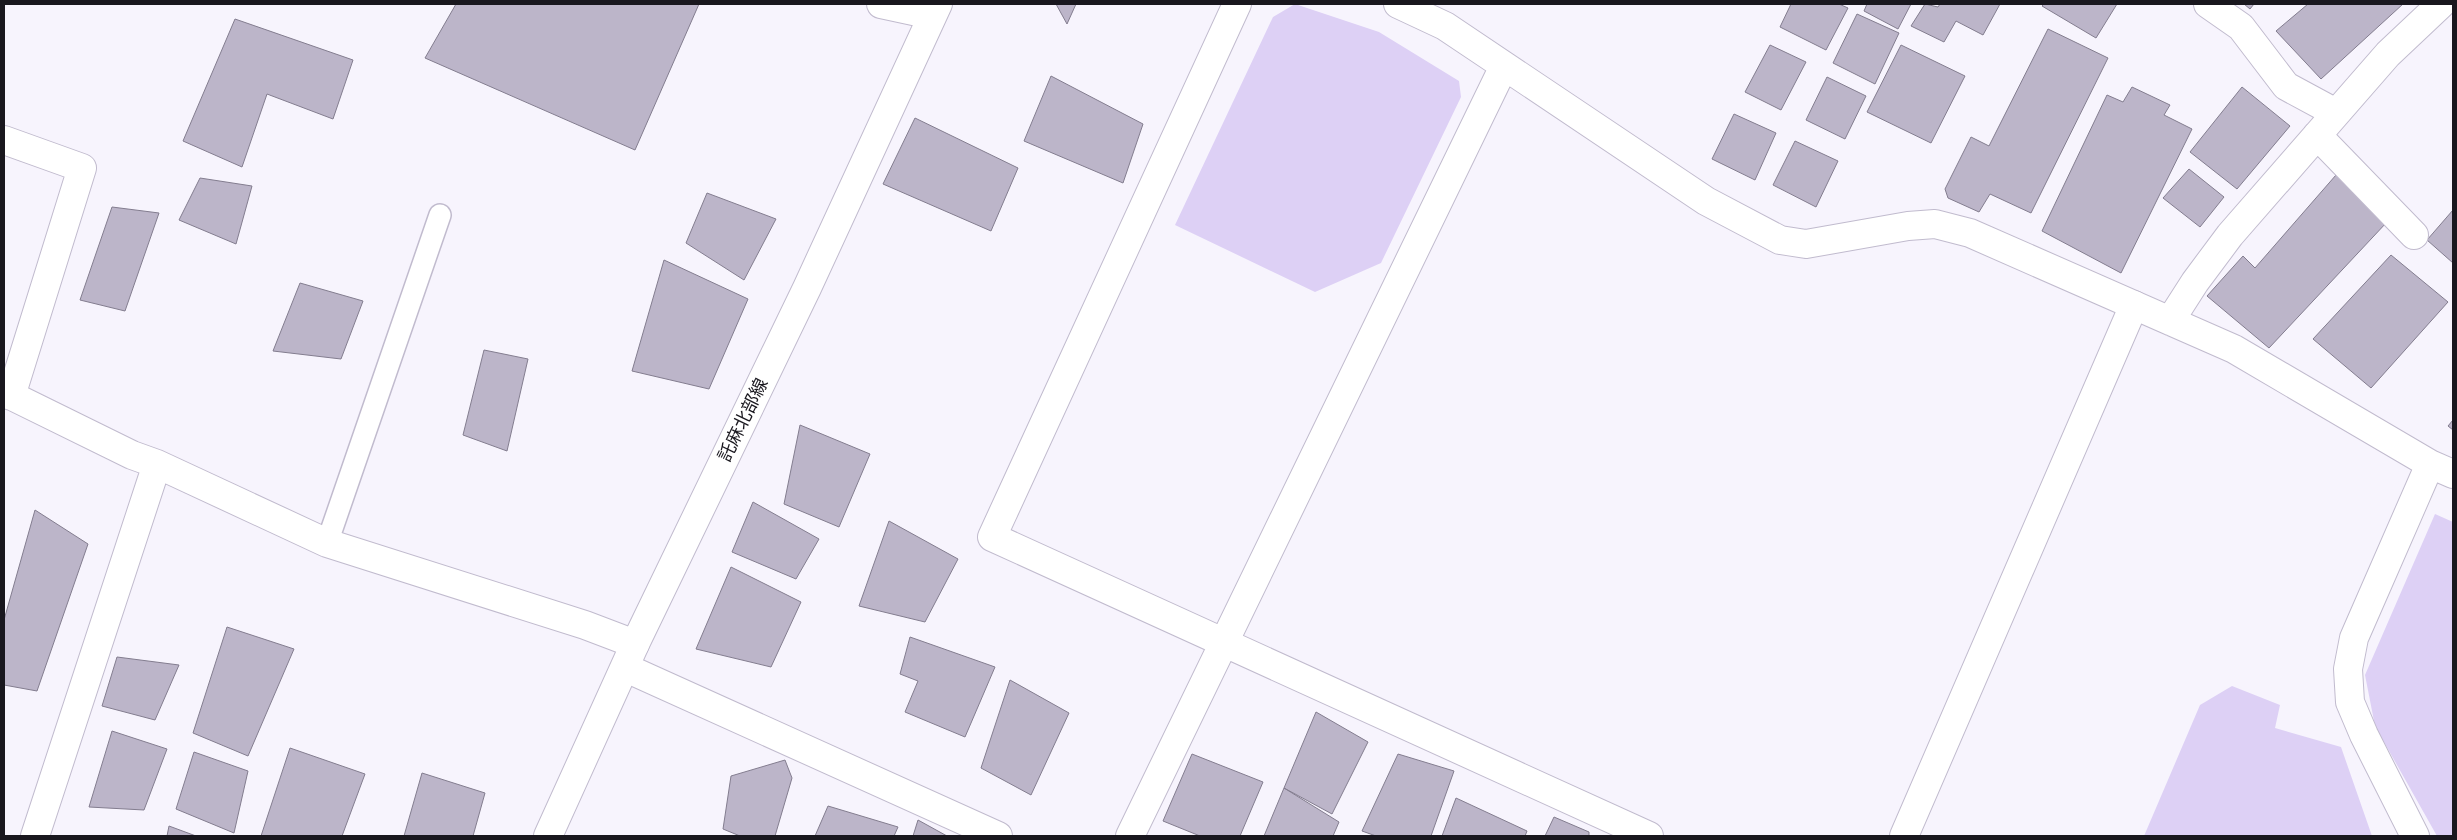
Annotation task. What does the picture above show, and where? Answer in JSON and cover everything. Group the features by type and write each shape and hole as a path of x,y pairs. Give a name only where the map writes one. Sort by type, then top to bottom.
{"street":[{"path":"881,4 935,9"},
{"path":"1238,4 992,537 1649,836"},
{"path":"1398,4 1445,26 1706,201 1780,240 1806,244 1908,226 1935,224 1970,233 2234,349 2441,469 2354,638 2348,669 2350,702 2364,735 2415,836"},
{"path":"2208,4 2240,27 2286,86 2336,113"},
{"path":"2170,320 2230,235 2388,54 2441,4"},
{"name":"託麻北部線","path":"548,836 630,656 807,288 935,9"},
{"path":"1130,836 1225,644 1504,66"},
{"path":"2317,135 2414,235"},
{"path":"4,140 82,168 8,394 132,455 158,464 327,543 585,625 630,656 998,836"},
{"path":"1904,836 2134,305"},
{"path":"35,836 158,464"}],"lane":[{"path":"327,543 440,215"}],"shaded area":[{"path":"1295,4 1379,32 1459,81 1461,97 1381,263 1315,292 1175,225 1273,17"},
{"path":"2435,514 2453,522 2453,836 2437,836 2375,726 2365,675"},
{"path":"2232,686 2280,705 2275,728 2341,747 2372,836 2144,836 2200,705"}],"building":[{"path":"456,4 699,4 635,150 425,58"},
{"path":"1056,4 1076,4 1067,24"},
{"path":"1791,4 1839,4 1848,8 1826,50 1780,27"},
{"path":"1867,4 1911,4 1898,29 1864,11"},
{"path":"1925,4 1938,7 1940,4 2000,4 1983,35 1956,21 1944,42 1911,26"},
{"path":"2044,4 2117,4 2096,38 2042,6"},
{"path":"2244,4 2254,4 2250,9"},
{"path":"2308,4 2403,4 2321,79 2276,31"},
{"path":"1857,14 1899,33 1875,84 1833,63"},
{"path":"235,19 353,60 333,119 267,94 242,167 183,141"},
{"path":"2048,29 2108,58 2031,213 1990,194 1979,212 1948,198 1945,189 1971,137 1989,146"},
{"path":"1770,45 1806,62 1781,110 1745,92"},
{"path":"1901,45 1965,76 1931,143 1867,112"},
{"path":"1051,76 1143,124 1123,183 1024,141"},
{"path":"1827,77 1866,96 1845,139 1806,120"},
{"path":"2132,87 2170,105 2164,115 2192,129 2121,273 2042,231 2107,95 2123,102"},
{"path":"2242,87 2290,126 2237,189 2190,152"},
{"path":"1734,114 1776,133 1755,180 1712,159"},
{"path":"915,118 1018,168 991,231 883,184"},
{"path":"1795,141 1838,161 1816,207 1773,185"},
{"path":"2189,169 2224,197 2200,227 2163,198"},
{"path":"2336,175 2387,222 2269,348 2207,296 2243,256 2255,268"},
{"path":"200,178 252,186 236,244 179,220"},
{"path":"707,193 776,219 744,280 686,243"},
{"path":"112,207 159,213 125,311 80,300"},
{"path":"2453,210 2453,263 2427,240"},
{"path":"2391,255 2448,302 2371,388 2313,339"},
{"path":"664,260 748,299 709,389 632,371"},
{"path":"300,283 363,301 341,359 273,351"},
{"path":"484,350 528,359 507,451 463,435"},
{"path":"2453,420 2453,430 2448,426"},
{"path":"800,425 870,454 839,527 784,504"},
{"path":"753,502 819,539 796,579 732,552"},
{"path":"35,510 88,544 37,691 4,685 4,620"},
{"path":"889,521 958,559 925,622 859,606"},
{"path":"731,567 801,602 771,667 696,649"},
{"path":"227,627 294,649 248,756 193,733"},
{"path":"910,637 995,667 965,737 905,712 918,681 900,674"},
{"path":"117,657 179,665 155,720 102,706"},
{"path":"1010,680 1069,713 1031,795 981,768"},
{"path":"1316,712 1368,742 1332,814 1284,788"},
{"path":"112,731 167,749 144,810 89,807"},
{"path":"290,748 365,774 342,836 261,836"},
{"path":"194,752 248,771 234,833 176,809"},
{"path":"1192,754 1263,782 1240,836 1200,836 1163,821"},
{"path":"1398,754 1454,771 1431,836 1376,836 1362,831"},
{"path":"785,760 792,778 775,836 740,836 723,829 731,776"},
{"path":"422,773 485,793 473,836 404,836"},
{"path":"1284,788 1339,822 1333,836 1264,836"},
{"path":"1456,798 1527,831 1525,836 1442,836"},
{"path":"828,806 898,827 894,836 815,836"},
{"path":"1554,817 1589,832 1589,836 1545,836"},
{"path":"918,820 947,836 913,836"},
{"path":"169,826 196,836 167,836"}]}
